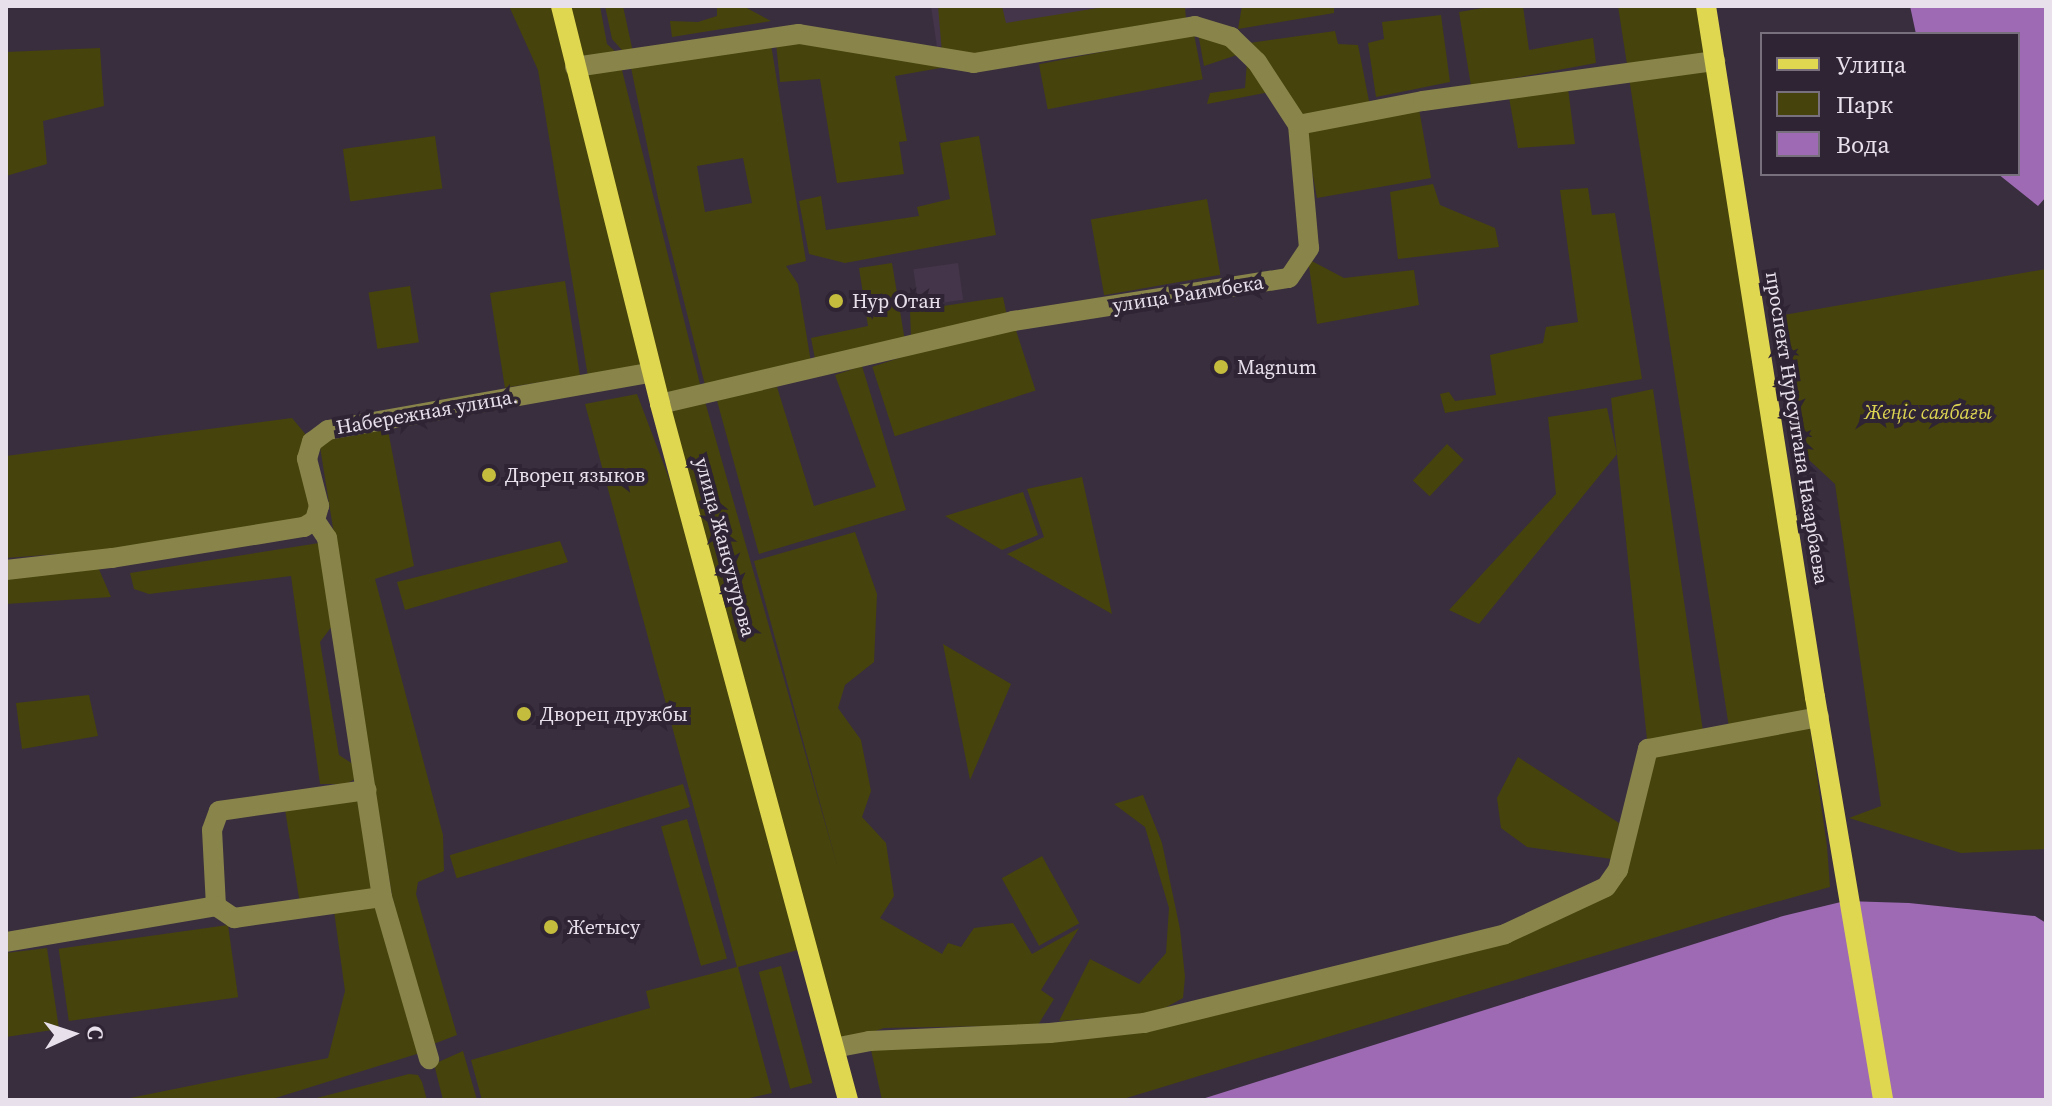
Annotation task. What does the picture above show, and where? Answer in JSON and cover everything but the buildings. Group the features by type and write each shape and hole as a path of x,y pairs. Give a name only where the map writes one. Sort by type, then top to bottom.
{"main road":[{"name":"улица Жансугурова","path":"561,6 660,404 848,1100"},
{"name":"проспект Нурсултана Назарбаева","path":"1706,6 1883,1100"}],"street":[{"path":"575,67 799,34 974,63 1195,26 1231,37 1257,62 1298,125 1423,101 1715,61"},
{"name":"улица Раимбека","path":"660,404 1013,321 1289,278 1309,248 1298,125"},
{"name":"Набережная улица.","path":"429,1059 382,897 327,538 315,520 319,506 307,459 312,442 328,430 652,372"},
{"path":"6,570 112,558 290,529 315,520"},
{"path":"834,1048 869,1041 1050,1033 1144,1023 1505,934 1606,887 1618,870 1648,749 1819,717"},
{"path":"216,906 212,830 219,811 367,790"},
{"path":"6,942 216,906 234,918 382,897"}],"shaded area":[{"path":"931,6 1207,6 937,47"},
{"path":"958,263 963,300 919,306 913,269"}],"green space":[{"path":"509,6 556,6 652,372 589,383 538,70"},
{"path":"566,6 600,6 607,44 618,54 700,384 837,865 754,561 855,532 877,594 874,662 845,685 838,708 861,740 871,791 862,817 886,843 894,896 880,918 942,954 948,943 961,947 974,928 1013,923 1032,954 1079,928 1041,990 1054,999 1038,1025 884,1028 840,1043 647,328"},
{"path":"605,6 623,6 634,57 770,38 806,261 786,266 798,284 812,368 707,393 658,198 629,58 612,39","holes":["743,158 752,203 705,212 697,166"]},
{"path":"717,6 743,6 771,21 672,37 670,21 698,22 717,16"},
{"path":"938,6 1002,6 1006,23 1110,6 1185,6 1186,20 999,53 942,53"},
{"path":"1242,6 1334,6 1334,13 1238,29"},
{"path":"1495,6 1523,6 1529,50 1593,38 1596,63 1471,86 1459,12"},
{"path":"1618,6 1706,6 1827,846 1830,887 1120,1100 882,1100 869,1041 1050,1033 1444,949 1602,889 1648,749 1611,398 1653,389 1704,738 1730,734"},
{"path":"1441,15 1450,82 1376,97 1368,43 1384,39 1382,22"},
{"path":"1335,31 1338,44 1358,45 1370,106 1302,118 1249,43"},
{"path":"1198,33 1243,53 1204,66"},
{"path":"1194,34 1203,79 1048,109 1039,64"},
{"path":"815,42 957,65 895,76 907,141 899,142 904,174 837,183 820,79 780,82 776,43"},
{"path":"100,48 104,106 43,121 47,164 6,176 6,52"},
{"path":"1247,61 1270,92 1207,104 1210,93 1245,88"},
{"path":"1567,80 1575,144 1518,148 1508,92"},
{"path":"1419,109 1431,178 1317,198 1305,129"},
{"path":"435,136 442,188 350,201 343,149"},
{"path":"979,136 996,235 845,263 809,254 799,201 821,196 826,230 919,216 917,207 950,199 940,143"},
{"path":"1433,184 1440,205 1495,228 1499,247 1398,259 1390,192"},
{"path":"1588,188 1592,215 1615,213 1642,379 1445,413 1440,394 1449,392 1455,401 1496,395 1490,355 1543,343 1546,327 1578,322 1560,190"},
{"path":"1207,199 1220,275 1104,295 1091,219"},
{"path":"1308,259 1344,278 1414,270 1419,305 1317,324"},
{"path":"892,263 905,341 816,364 811,338 868,326 859,268"},
{"name":"Жеңіс саябағы","path":"2046,269 2046,849 1961,853 1849,818 1881,806 1835,484 1794,446 1778,316"},
{"path":"565,281 580,376 505,388 490,293"},
{"path":"410,286 419,342 377,349 369,293"},
{"path":"1003,297 1007,316 911,336 910,311"},
{"path":"1013,321 1036,390 895,436 872,367"},
{"path":"862,366 906,510 759,554 716,397 777,387 814,506 876,487 835,375"},
{"path":"637,394 714,597 808,947 738,967 772,1093 741,1100 482,1100 471,1060 650,1008 646,991 737,967 585,404"},
{"path":"1607,408 1617,454 1479,624 1449,610 1556,494 1548,417"},
{"path":"292,418 312,442 315,520 206,543 6,558 6,456"},
{"path":"387,425 414,566 375,579 443,835 444,871 418,882 416,894 457,1035 431,1045 392,896 320,447 340,432"},
{"path":"1447,444 1464,460 1430,496 1413,481"},
{"path":"1082,477 1112,614 1007,554 1044,537 1027,489"},
{"path":"1023,492 1038,535 1002,550 945,516"},
{"path":"560,541 568,562 405,610 397,582"},
{"path":"319,543 332,626 320,642 339,755 359,768 357,778 346,784 320,784 291,576 149,594 134,589 130,573"},
{"path":"98,567 111,597 6,604 6,579"},
{"path":"943,644 1011,684 970,780"},
{"path":"89,695 98,736 22,749 16,703"},
{"path":"1518,757 1619,823 1612,859 1527,847 1501,828 1497,798"},
{"path":"683,784 690,807 457,878 450,855"},
{"path":"1143,795 1162,843 1180,929 1185,977 1183,998 1154,1014 1059,1021 1090,959 1139,984 1166,953 1169,908 1145,827 1114,804"},
{"path":"360,797 375,889 299,901 285,809"},
{"path":"687,819 727,958 701,966 661,826"},
{"path":"1042,856 1079,923 1039,946 1002,878"},
{"path":"375,907 420,1053 269,1100 120,1100 328,1058 345,991 334,911"},
{"path":"228,925 238,997 69,1021 59,949"},
{"path":"47,948 59,1029 6,1037 6,953"},
{"path":"781,966 812,1083 790,1089 759,972"},
{"path":"463,1051 477,1100 443,1100 434,1064"},
{"path":"409,1074 418,1075 427,1100 309,1100"}],"water":[{"path":"1910,6 2046,6 2046,197 2038,206 2000,176 2020,176 2020,32 1916,32"},
{"path":"1845,901 1909,903 2035,916 2046,923 2046,1100 1199,1100 1783,916"}],"place":[{"name":"Нур Отан","path":"836,301"},
{"name":"Magnum","path":"1221,367"},
{"name":"Дворец языков","path":"489,475"},
{"name":"Дворец дружбы","path":"524,714"},
{"name":"Жетысу","path":"551,927"}]}
